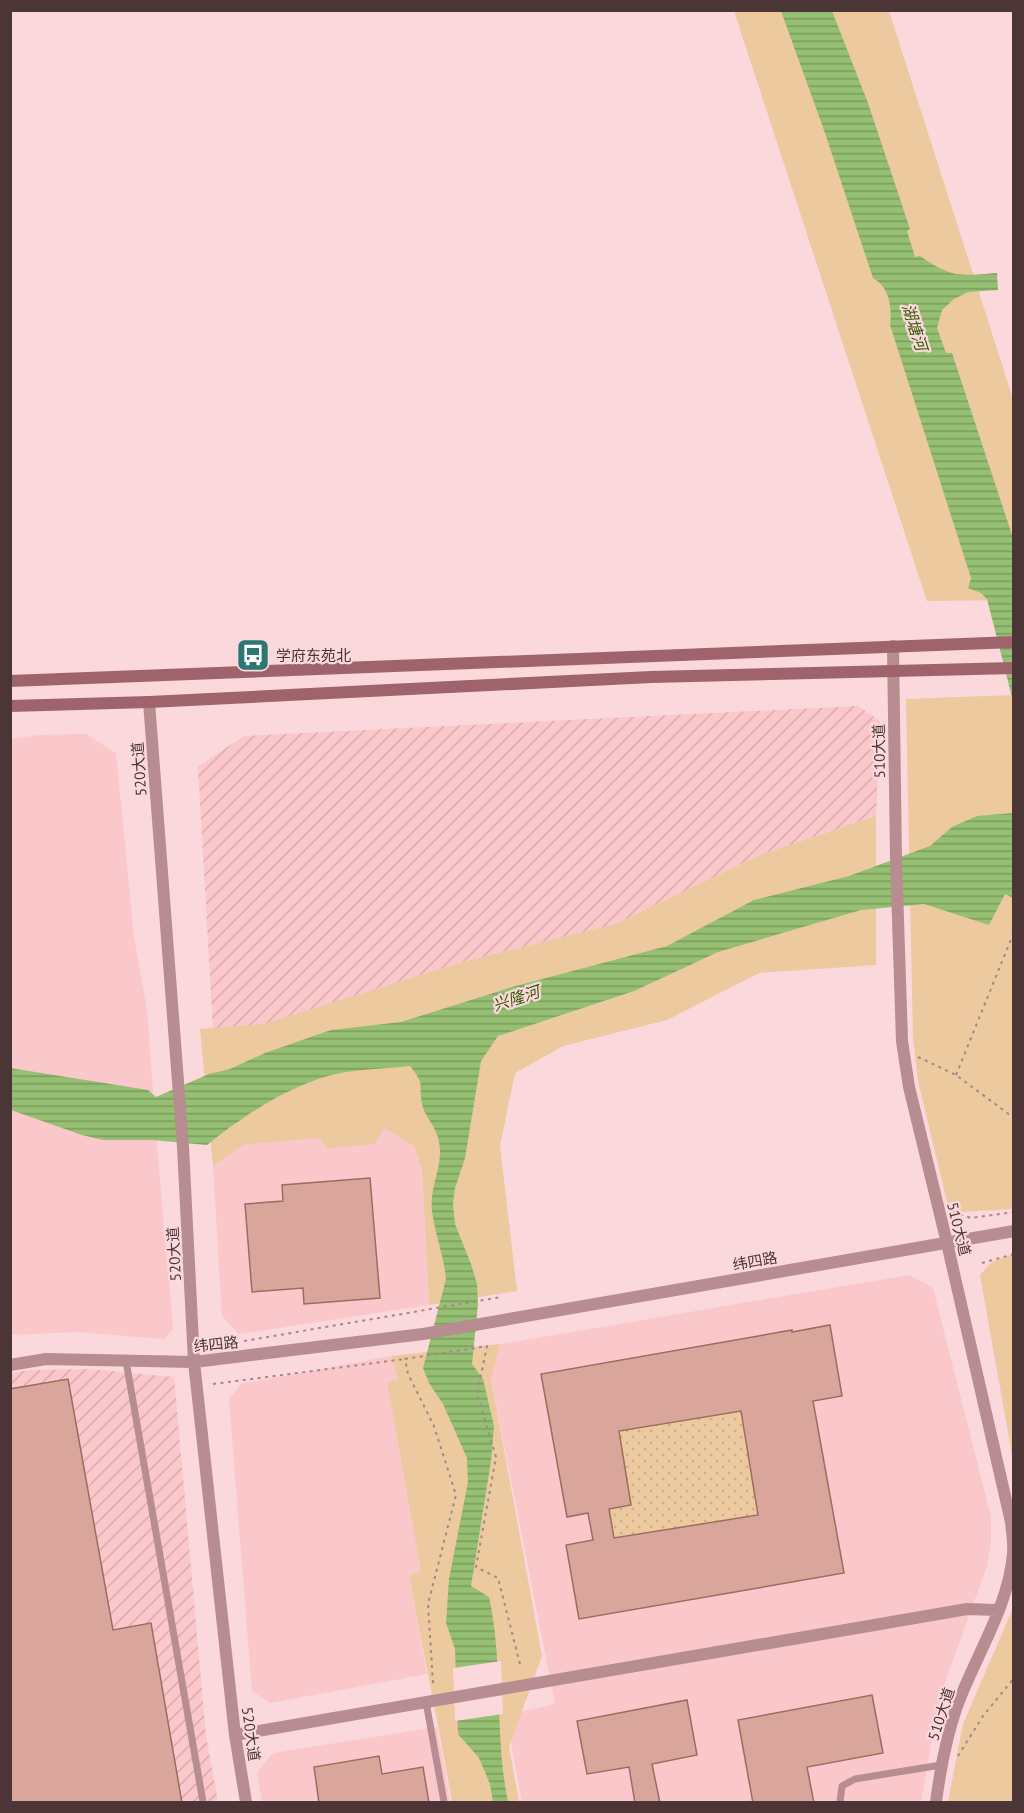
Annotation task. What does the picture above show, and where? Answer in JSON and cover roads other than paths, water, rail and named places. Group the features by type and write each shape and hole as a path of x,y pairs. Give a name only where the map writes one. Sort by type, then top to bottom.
{"main road":[{"path":"10,681 1014,642"},
{"path":"10,706 149,702 651,676 1009,668"}],"street":[{"name":"510大道","path":"893,646 896,858 902,1041 909,1087 1011,1522 1013,1553 1008,1582 998,1610 956,1709 941,1765 936,1803"},
{"name":"520大道","path":"149,702 179,1086 194,1362 235,1735 246,1803"},
{"name":"纬四路","path":"10,1365 46,1359 194,1362 423,1334 1014,1230"},
{"path":"235,1735 967,1609 998,1610"}],"lane":[{"path":"126,1361 203,1803"},
{"path":"426,1702 444,1803"},
{"path":"840,1803 842,1786 855,1779 941,1765"}],"water":[{"name":"湖塘河","path":"781,11 832,11 868,103 910,229 907,231 915,257 920,256 956,274 997,273 998,290 968,292 954,299 942,310 937,328 946,353 952,353 1013,538 1013,701 987,599 981,593 968,588 971,578 890,325 889,298 879,282 873,278 825,133"},
{"name":"兴隆河","path":"1013,813 1013,898 1005,894 989,925 924,904 861,910 718,952 634,991 498,1036 481,1061 465,1158 455,1188 453,1204 455,1224 477,1284 478,1304 472,1364 483,1379 494,1426 491,1461 471,1586 489,1597 494,1623 501,1751 508,1802 493,1802 490,1784 479,1758 458,1734 455,1649 446,1623 449,1579 468,1482 467,1458 443,1404 429,1383 423,1368 446,1279 432,1211 440,1159 439,1142 436,1131 423,1108 420,1081 415,1073 410,1066 354,1071 320,1078 268,1102 235,1123 207,1145 152,1140 103,1140 11,1110 10,1068 148,1090 156,1097 209,1074 230,1069 265,1053 331,1030 401,1022 512,987 667,946 754,900 849,876 930,846 952,827 977,816"}],"place":[{"name":"学府东苑北","path":"253,655"}]}
